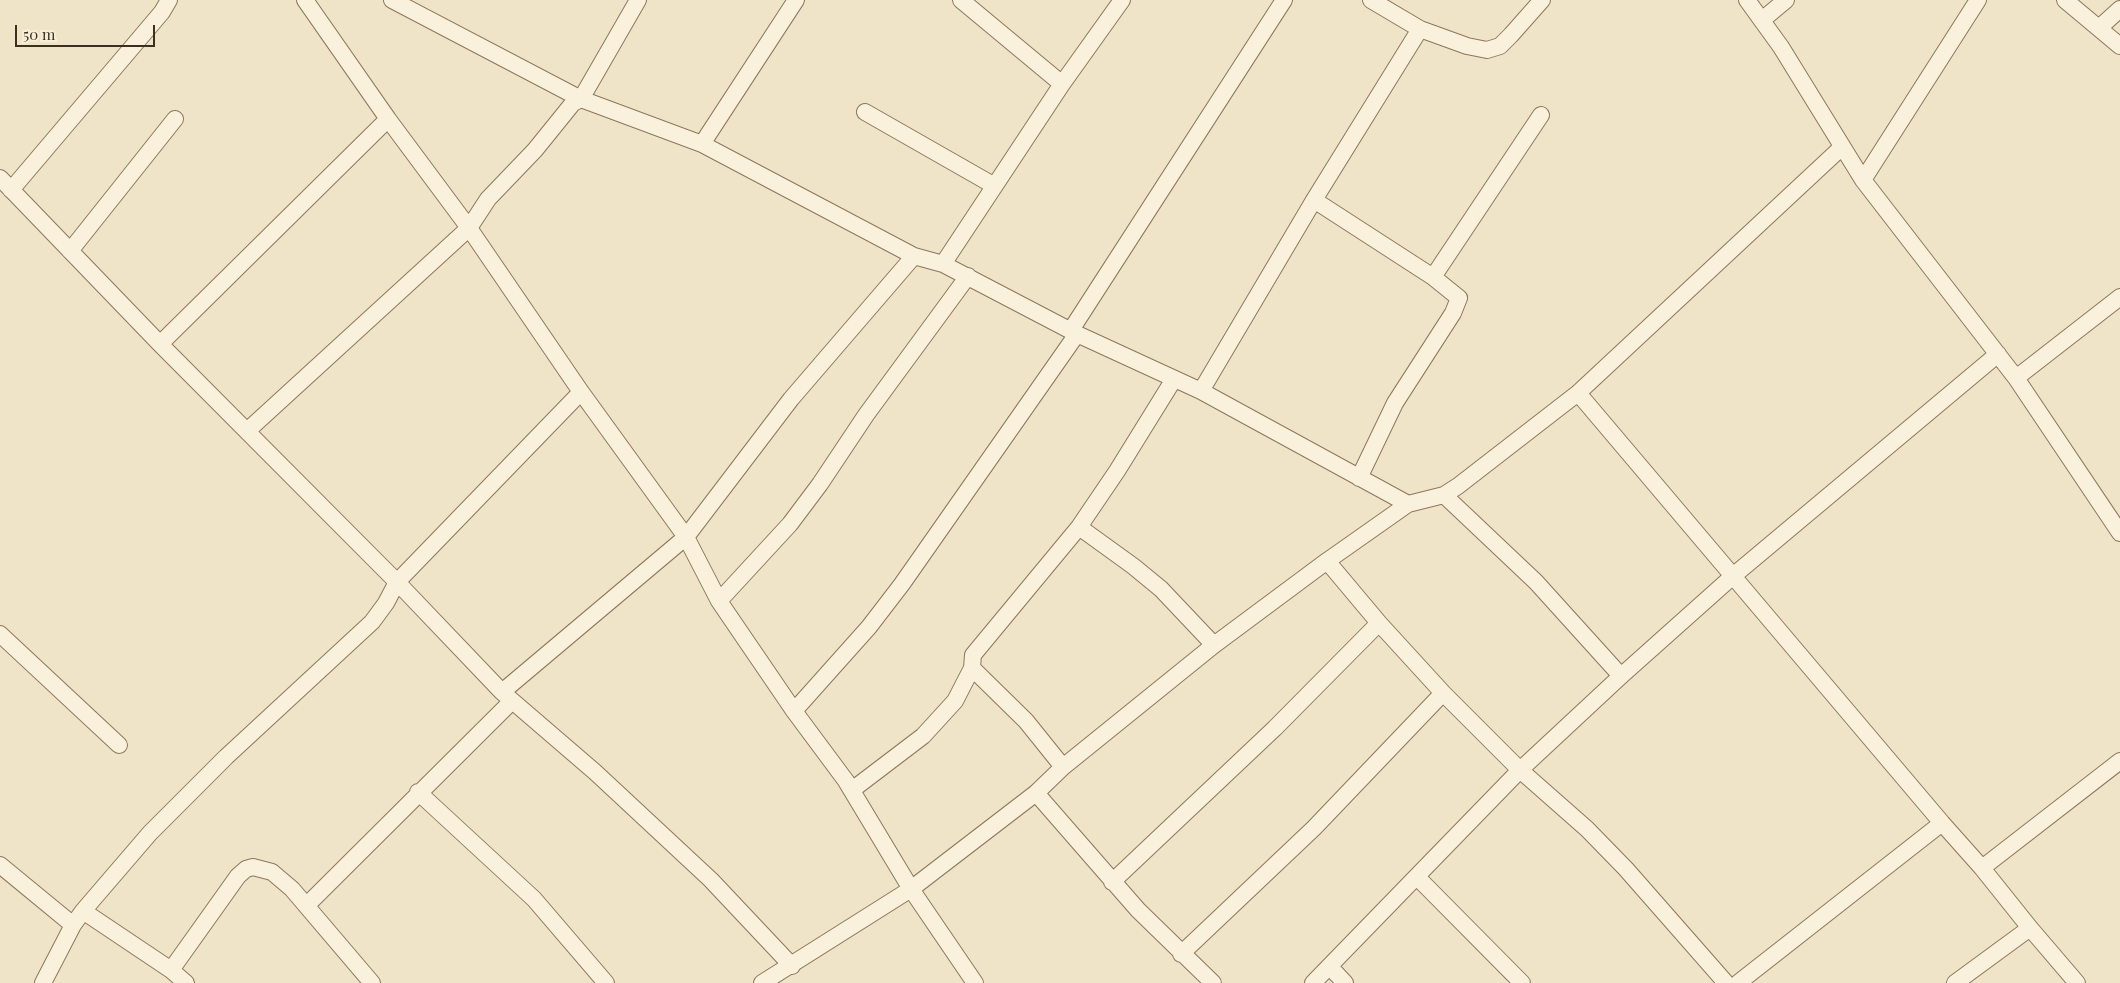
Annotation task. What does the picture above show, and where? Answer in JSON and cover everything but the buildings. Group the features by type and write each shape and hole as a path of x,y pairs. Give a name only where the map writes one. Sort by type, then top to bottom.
{"street":[{"path":"169,0 156,19 6,184 160,344 397,582 507,696 595,772 691,861 792,966"},
{"path":"304,0 388,119 469,228 581,392 686,537 719,601 794,711 852,790 911,888 976,983"},
{"path":"392,0 581,99 702,144 914,256 943,264 1074,332 1201,391 1408,504"},
{"path":"247,431 469,228 488,199 535,150 573,103 581,99 638,0"},
{"path":"702,144 796,0"},
{"path":"961,0 1062,84"},
{"path":"943,264 1062,84 1122,0"},
{"path":"794,711 870,626 902,584 1074,332 1284,0"},
{"path":"1371,0 1420,29 1467,46 1487,50 1500,46 1542,0"},
{"path":"1747,0 1781,47 1863,180 2016,378 2120,533"},
{"path":"1762,20 1786,0"},
{"path":"1863,180 1978,0"},
{"path":"2065,0 2120,46"},
{"path":"2099,28 2120,9"},
{"path":"1201,391 1314,200 1420,29"},
{"path":"865,112 994,185"},
{"path":"1433,277 1541,115"},
{"path":"70,251 175,119"},
{"path":"160,344 388,119"},
{"path":"762,983 792,966 911,888 1036,794 1063,767 1214,645 1327,561 1408,504 1444,495 1578,393 1842,147"},
{"path":"1314,200 1433,277 1457,294 1459,301 1395,403 1359,478"},
{"path":"307,905 418,792 507,696 686,537 791,399 914,256"},
{"path":"719,601 790,524 820,484 866,415 968,276"},
{"path":"2016,378 2120,297"},
{"path":"1313,983 1520,770 1621,676 1733,576 1998,354"},
{"path":"852,790 922,736 955,701 972,668 973,655 1079,526 1174,379"},
{"path":"43,983 82,911 150,834 219,764 372,622 386,603 397,582 581,392"},
{"path":"1578,393 1982,868 2077,983"},
{"path":"1444,495 1536,582 1621,676"},
{"path":"1079,526 1161,590 1214,645"},
{"path":"1327,561 1379,623 1443,693 1520,770 1586,829 1626,869 1726,983"},
{"path":"1112,882 1275,728 1379,623"},
{"path":"0,634 119,746"},
{"path":"972,668 1026,721 1063,767"},
{"path":"1181,954 1314,828 1443,693"},
{"path":"1982,868 2120,761"},
{"path":"418,792 534,899 606,983"},
{"path":"1036,794 1112,882 1181,954 1213,983"},
{"path":"1738,983 1942,823"},
{"path":"0,865 73,926"},
{"path":"171,970 238,876 246,869 253,867 272,872 307,905 372,983"},
{"path":"1417,876 1522,983"},
{"path":"82,911 171,970 186,983"},
{"path":"1955,983 2030,928"},
{"path":"1330,967 1345,983"}]}
